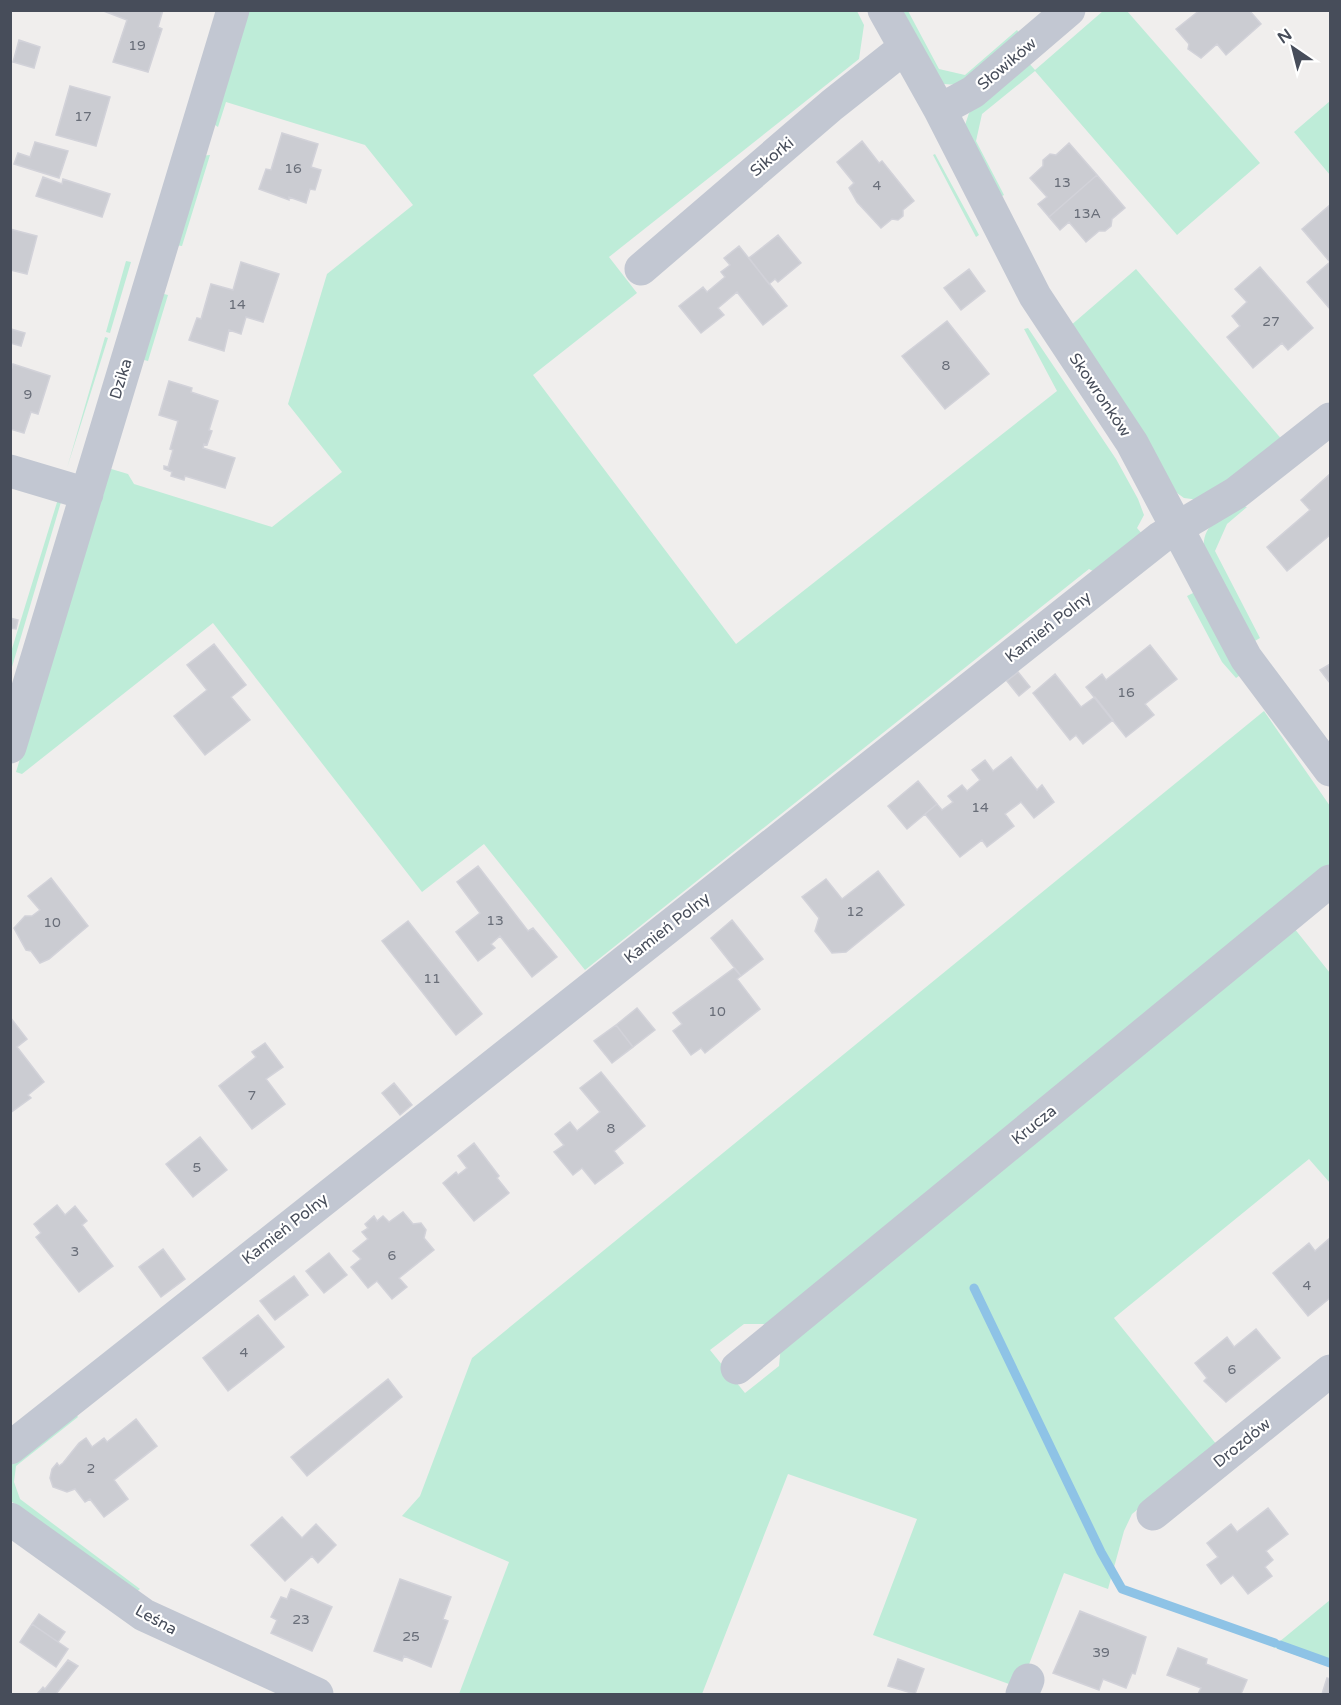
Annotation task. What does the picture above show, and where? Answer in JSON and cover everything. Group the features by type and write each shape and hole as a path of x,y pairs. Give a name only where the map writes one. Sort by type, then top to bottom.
{"street":[{"name":"Dzika","path":"10,747 233,10"},
{"name":"Skowronków","path":"884,10 940,110 1039,303 1132,443 1251,666 1330,770"},
{"name":"Słowików","path":"940,110 973,92 1069,10"},
{"name":"Sikorki","path":"641,269 832,105 904,48"},
{"name":"Kamień Polny","path":"10,1448 845,786 1176,527 1236,493 1330,419"},
{"path":"10,471 87,494"},
{"name":"Krucza","path":"737,1368 1330,881"},
{"name":"Drozdów","path":"1153,1514 1330,1371"},
{"name":"Leśna","path":"10,1519 144,1615 317,1695"}],"green space":[{"path":"245,11 857,11 864,25 859,59 609,257 637,293 533,375 736,644 1057,391 1024,329 1028,328 1116,459 1144,515 1137,528 1143,535 1095,572 1089,569 585,970 484,844 422,892 213,623 22,774 16,772 108,468 128,474 134,484 272,527 342,472 288,404 327,274 413,205 365,145 226,102 218,127 211,122"},
{"path":"898,11 908,11 939,69 965,75 1017,30 1022,37 972,78 961,83 939,82"},
{"path":"1103,11 1127,11 1260,163 1177,235 1035,71 982,114 976,141 1004,195 998,198 965,125 969,113 1027,61 1035,70"},
{"path":"1330,101 1330,175 1294,132"},
{"path":"935,154 979,235 976,237 933,155"},
{"path":"210,155 182,246 174,245 200,156"},
{"path":"126,261 131,262 110,333 106,332"},
{"path":"1136,269 1284,442 1199,500 1184,498 1177,493 1069,327"},
{"path":"160,293 168,295 148,361 140,359"},
{"path":"105,337 108,338 67,468"},
{"path":"58,499 61,502 12,667 11,652"},
{"path":"1238,506 1247,507 1227,524 1215,551 1260,638 1253,642 1204,548 1204,540 1209,528 1219,518"},
{"path":"1197,591 1243,673 1236,678 1222,662 1187,596"},
{"path":"1264,711 1330,806 1330,864 766,1324 744,1324 710,1350 745,1393 779,1366 781,1345 1294,928 1330,973 1330,1183 1309,1159 1114,1318 1217,1445 1132,1514 1124,1531 1108,1589 1064,1573 1020,1688 873,1635 917,1519 788,1474 702,1694 459,1694 509,1562 402,1516 420,1496 472,1358"},
{"path":"75,1413 78,1417 16,1466 14,1482 20,1499 140,1589 135,1593 11,1501 10,1465"},
{"path":"1330,1600 1330,1667 1273,1647"}],"building":[{"path":"101,10 163,10 158,27 162,29 148,72 113,62 127,20"},
{"path":"1200,10 1249,10 1261,24 1226,55 1217,44 1201,58 1188,49 1189,44 1176,29"},
{"path":"19,40 40,47 34,68 13,62"},
{"path":"70,86 110,97 96,146 56,135"},
{"path":"282,133 318,144 311,167 321,170 315,190 310,189 306,203 289,197 289,200 259,189 266,169 271,170"},
{"path":"862,141 879,163 882,161 914,201 903,210 903,216 898,220 892,219 881,228 857,202 849,188 854,183 837,162"},
{"path":"35,142 68,151 59,178 14,164 18,153 30,157"},
{"path":"1069,143 1097,175 1049,217 1038,204 1047,197 1030,178 1043,166 1043,160 1050,154 1056,155"},
{"path":"1097,175 1125,208 1112,219 1111,226 1105,231 1099,231 1086,242 1069,222 1060,230 1049,217"},
{"path":"43,177 62,184 63,179 110,194 102,217 36,196"},
{"path":"1330,205 1330,262 1302,229"},
{"path":"10,229 37,236 27,274 10,270"},
{"path":"778,235 801,263 778,282 775,279 769,284 749,258"},
{"path":"739,246 787,306 763,325 737,292 718,308 724,315 701,333 679,306 703,287 707,292 725,277 721,272 730,265 724,258"},
{"path":"241,262 279,274 263,322 246,317 241,334 229,330 224,351 189,340 197,318 201,319 211,284 233,290"},
{"path":"1330,262 1330,309 1307,282"},
{"path":"1260,267 1313,328 1288,350 1282,343 1253,368 1227,337 1240,326 1232,316 1247,302 1235,289"},
{"path":"969,269 985,291 961,310 944,288"},
{"path":"947,321 989,374 945,409 902,356"},
{"path":"11,329 25,333 21,346 10,343"},
{"path":"13,364 50,376 38,414 31,412 24,433 10,429 10,374"},
{"path":"169,381 192,388 191,392 218,401 209,430 212,431 207,445 204,444 203,448 235,458 225,488 185,476 184,480 171,476 172,472 164,469 164,466 168,467 173,450 170,449 178,421 159,415"},
{"path":"1330,474 1330,535 1287,571 1267,547 1310,510 1301,500"},
{"path":"10,618 18,620 16,629 10,628"},
{"path":"214,644 246,685 231,697 250,720 205,755 174,716 207,690 187,665"},
{"path":"1150,645 1177,679 1145,704 1154,715 1126,737 1086,687 1102,674 1106,680"},
{"path":"1330,664 1330,683 1320,670"},
{"path":"1018,672 1030,687 1019,696 1007,681"},
{"path":"1055,674 1081,707 1095,697 1113,720 1083,744 1076,735 1070,740 1033,693"},
{"path":"1011,757 1037,790 1042,785 1054,802 1034,818 1021,802 1005,814 1014,826 987,847 982,840 960,857 925,814 937,804 942,810 953,802 948,796 962,785 967,791 980,780 972,770 985,760 993,771"},
{"path":"918,781 937,804 907,829 888,806"},
{"path":"478,866 528,931 533,928 557,957 532,977 500,936 491,944 495,948 478,961 456,932 480,913 457,882"},
{"path":"878,871 904,905 846,952 832,953 815,931 819,918 802,897 826,879 842,899"},
{"path":"51,878 88,926 49,959 40,963 31,951 26,950 14,928 25,916 32,916 40,910 28,896"},
{"path":"732,920 763,959 741,976 711,938"},
{"path":"408,921 482,1014 456,1035 382,941"},
{"path":"734,968 741,976 737,979 760,1009 705,1053 701,1048 691,1055 673,1031 682,1024 673,1013"},
{"path":"637,1008 655,1030 633,1047 616,1025"},
{"path":"10,1017 27,1039 17,1047 44,1082 28,1095 31,1098 10,1113"},
{"path":"616,1025 633,1047 612,1063 594,1041"},
{"path":"265,1043 283,1067 266,1079 285,1104 252,1129 219,1086 256,1057 252,1052"},
{"path":"601,1072 645,1126 614,1151 623,1163 595,1184 582,1168 573,1175 554,1152 564,1145 555,1134 570,1122 577,1131 600,1112 580,1088"},
{"path":"394,1083 412,1105 400,1115 382,1093"},
{"path":"200,1137 227,1170 193,1197 166,1164"},
{"path":"474,1143 509,1193 474,1221 443,1183 456,1172 458,1175 467,1168 458,1156"},
{"path":"57,1205 65,1215 75,1206 87,1221 82,1225 113,1266 79,1292 36,1237 41,1233 34,1224"},
{"path":"403,1212 413,1224 421,1223 426,1230 424,1238 434,1250 399,1278 407,1287 392,1299 377,1281 368,1288 351,1267 361,1259 353,1251 368,1239 362,1232 368,1228 365,1224 374,1216 377,1221 383,1216 389,1222"},
{"path":"1330,1238 1330,1298 1308,1316 1273,1273 1309,1243 1315,1251"},
{"path":"163,1249 185,1279 161,1297 139,1267"},
{"path":"329,1253 347,1275 324,1293 306,1271"},
{"path":"294,1276 308,1295 275,1320 260,1301"},
{"path":"258,1315 284,1347 228,1391 203,1358"},
{"path":"1256,1329 1280,1358 1226,1402 1204,1381 1207,1378 1195,1363 1227,1337 1234,1347"},
{"path":"388,1379 402,1397 307,1476 291,1457"},
{"path":"136,1419 157,1446 114,1480 128,1499 104,1517 90,1499 85,1502 75,1489 67,1492 53,1487 50,1478 52,1469 57,1463 59,1466 63,1463 79,1443 86,1438 92,1447 104,1438 107,1442"},
{"path":"1268,1508 1288,1534 1266,1551 1273,1560 1265,1567 1272,1576 1248,1594 1233,1575 1221,1584 1207,1565 1218,1557 1207,1543 1231,1524 1237,1532"},
{"path":"282,1517 302,1538 316,1524 336,1545 318,1563 312,1556 285,1581 251,1545"},
{"path":"400,1579 451,1597 443,1619 448,1621 431,1667 404,1656 402,1661 374,1651"},
{"path":"291,1589 332,1607 312,1651 271,1633 277,1620 271,1617 281,1597 287,1599"},
{"path":"1080,1611 1146,1637 1135,1674 1132,1673 1126,1688 1103,1679 1099,1690 1053,1673"},
{"path":"39,1614 65,1632 58,1642 32,1624"},
{"path":"32,1624 68,1649 56,1667 20,1642"},
{"path":"1178,1648 1207,1659 1206,1664 1247,1680 1241,1694 1198,1694 1201,1688 1167,1675"},
{"path":"898,1659 924,1669 915,1694 888,1686"},
{"path":"68,1660 78,1666 56,1694 37,1694 43,1687 45,1689"},
{"path":"1327,1678 1330,1679 1330,1694 1322,1694"}],"waterway":[{"path":"974,1288 1101,1552 1122,1589 1275,1643"},
{"path":"1280,1645 1330,1663"}]}
